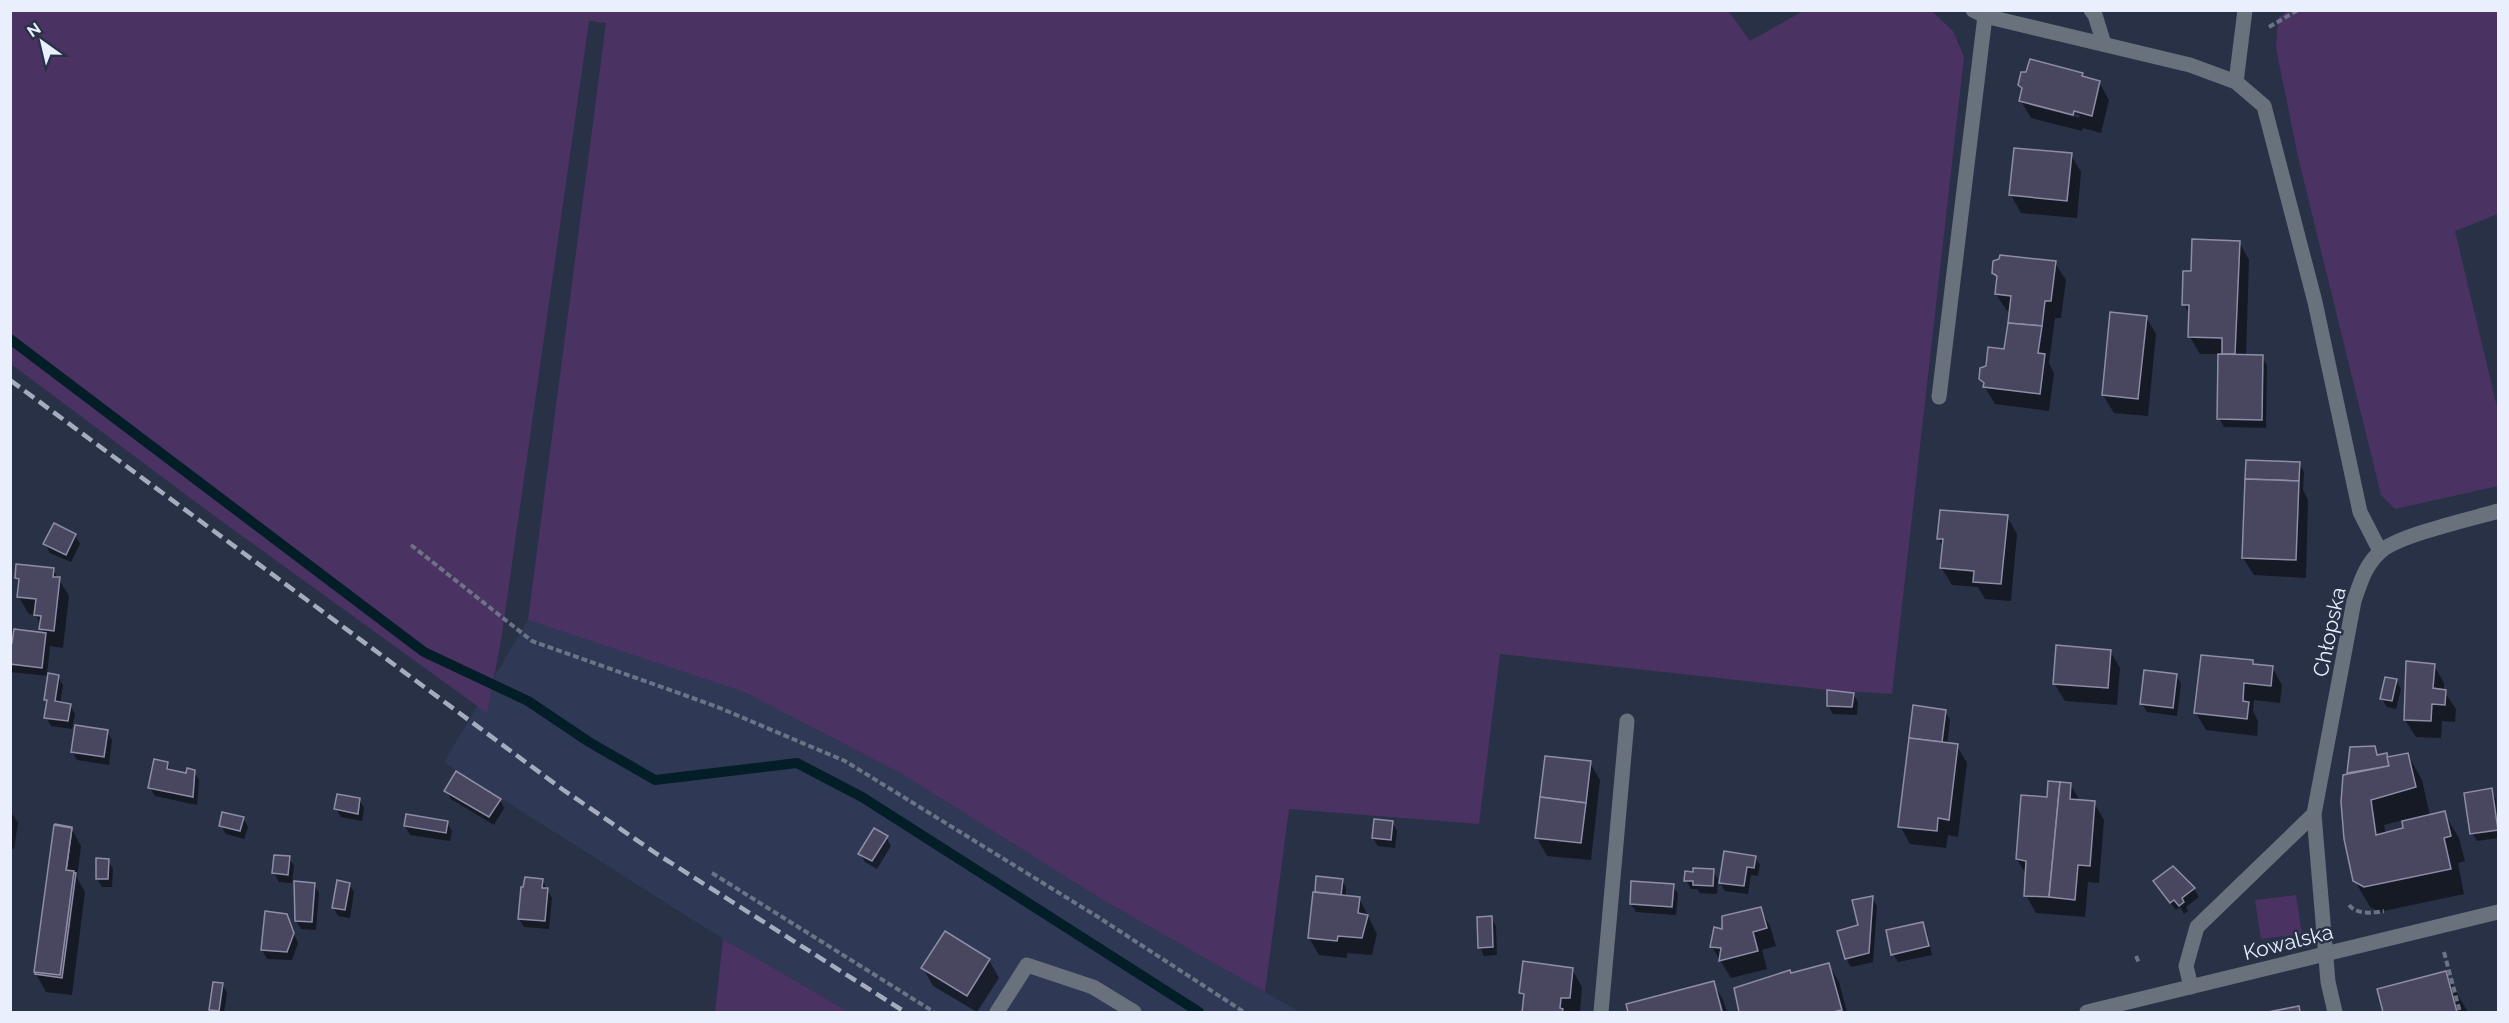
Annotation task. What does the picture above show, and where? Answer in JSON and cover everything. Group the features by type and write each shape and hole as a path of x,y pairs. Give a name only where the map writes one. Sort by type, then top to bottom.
{"street":[{"path":"2091,10 2095,15 2104,44"},
{"path":"2236,82 2245,10"},
{"path":"1938,397 1979,13 2190,65 2236,82 2264,106 2315,302 2360,512 2380,551"},
{"name":"Chłopska","path":"2335,1012 2328,982 2314,814 2354,601 2363,574 2380,551 2410,537 2499,511"},
{"path":"1601,1012 1627,721"},
{"path":"2191,987 2186,966 2197,927 2314,814"},
{"name":"Kowalska","path":"2087,1012 2499,912"},
{"path":"997,1012 1027,965 1093,987 1134,1012"}],"path":[{"path":"411,545 531,640 715,706 845,761 1098,917 1244,1012"},
{"path":"712,873 934,1012"},
{"path":"2443,946 2460,1012"},
{"path":"2136,956 2139,963"}],"shaded area":[{"path":"1728,10 1750,41 1803,11 1932,11 1953,31 1964,57 1892,694 1827,690 1500,654 1479,824 1289,809 1265,992 1106,902 902,774 744,692 528,620 606,23 589,21 501,641 487,713 209,512 11,364 11,11"},
{"path":"2288,11 2498,11 2498,214 2455,231 2498,411 2498,486 2395,509 2381,495 2298,157 2276,48 2278,18"},
{"path":"528,620 744,692 902,774 1106,902 1300,1012 849,1012 723,939 444,762"},
{"path":"2296,895 2302,934 2261,939 2255,900"},
{"path":"723,939 849,1012 715,1012"}],"building":[{"path":"2030,59 2083,73 2082,76 2100,81 2092,116 2074,111 2073,115 2019,101 2022,88 2018,85 2021,72 2026,72"},
{"path":"2014,148 2072,153 2067,201 2009,195"},
{"path":"2192,239 2240,241 2235,354 2222,354 2222,338 2188,337 2189,305 2182,305 2183,271 2191,271"},
{"path":"2000,255 2056,261 2051,301 2045,301 2042,326 2008,323 2011,296 1995,294 1997,276 1992,273 1993,261 1999,259"},
{"path":"2110,312 2147,316 2138,399 2102,395"},
{"path":"2008,323 2042,326 2038,353 2045,354 2040,394 1983,387 1984,383 1979,379 1980,368 1986,366 1988,347 2004,349"},
{"path":"2218,354 2263,355 2262,420 2217,419"},
{"path":"2246,460 2300,462 2299,481 2245,479"},
{"path":"2245,479 2299,481 2296,560 2242,558"},
{"path":"1940,510 2008,515 2001,584 1973,582 1974,571 1940,568 1943,539 1937,539"},
{"path":"54,523 76,534 66,555 43,544"},
{"path":"16,564 54,568 53,577 60,577 54,631 39,629 41,616 34,615 36,599 17,597 19,579 15,578"},
{"path":"14,629 46,633 42,668 10,664 10,643 12,643"},
{"path":"2056,645 2111,650 2108,688 2053,684"},
{"path":"2201,655 2253,660 2253,664 2273,666 2271,686 2244,683 2243,701 2249,702 2247,719 2194,713"},
{"path":"2406,661 2435,664 2433,688 2446,690 2445,705 2432,704 2431,721 2404,720"},
{"path":"2144,670 2177,674 2173,708 2140,704"},
{"path":"48,673 59,675 55,701 71,704 68,721 44,718"},
{"path":"2385,677 2397,679 2392,701 2380,699"},
{"path":"1827,690 1854,693 1852,707 1827,706"},
{"path":"1913,705 1946,710 1942,742 1909,738"},
{"path":"75,725 108,730 104,757 71,752"},
{"path":"1909,738 1958,744 1949,820 1938,818 1937,831 1898,827"},
{"path":"2375,746 2377,755 2387,753 2389,766 2347,773 2350,747"},
{"path":"2408,753 2416,787 2371,800 2376,835 2403,828 2402,821 2445,811 2451,836 2444,838 2451,869 2364,887 2353,881 2344,839 2341,802 2343,775 2389,766 2387,757"},
{"path":"1545,756 1591,761 1586,803 1540,797"},
{"path":"154,759 168,762 167,769 186,773 187,768 195,770 193,797 148,788"},
{"path":"456,771 501,799 489,817 444,791"},
{"path":"2048,781 2060,782 2049,897 2024,896 2026,861 2016,859 2021,795 2047,797"},
{"path":"2060,782 2071,783 2070,799 2095,801 2090,866 2078,865 2075,900 2049,897"},
{"path":"2492,788 2498,830 2470,834 2464,793"},
{"path":"337,794 360,798 358,814 334,809"},
{"path":"1540,797 1586,803 1581,843 1535,838"},
{"path":"222,812 244,817 240,831 219,826"},
{"path":"406,814 448,821 446,833 404,826"},
{"path":"1374,819 1393,821 1391,840 1372,838"},
{"path":"55,824 72,827 66,872 76,873 62,978 35,974"},
{"path":"54,825 72,828 66,870 74,871 60,975 34,972"},
{"path":"874,828 888,836 872,861 858,854"},
{"path":"1724,851 1756,856 1754,868 1747,867 1744,886 1719,883"},
{"path":"274,855 290,856 288,875 272,873"},
{"path":"96,858 109,859 108,879 96,879"},
{"path":"2173,866 2195,888 2182,898 2184,902 2179,906 2174,900 2170,903 2153,881"},
{"path":"1693,868 1714,869 1713,886 1693,885 1693,881 1684,881 1685,871 1693,872"},
{"path":"1316,876 1343,879 1341,895 1315,892"},
{"path":"525,877 543,879 542,888 548,888 545,921 518,919 521,887 523,887"},
{"path":"337,880 350,883 345,910 332,908"},
{"path":"294,881 315,883 312,922 295,921"},
{"path":"1631,881 1674,884 1672,907 1630,904"},
{"path":"1313,892 1360,897 1358,913 1368,915 1362,938 1338,936 1337,941 1308,938"},
{"path":"1873,896 1869,953 1845,959 1837,931 1858,925 1852,900"},
{"path":"1761,907 1767,928 1753,932 1758,951 1719,961 1721,948 1710,947 1714,927 1722,929 1722,916"},
{"path":"265,911 287,914 294,933 287,952 261,950"},
{"path":"1492,916 1493,947 1478,948 1477,917"},
{"path":"1923,922 1929,946 1891,955 1886,930"},
{"path":"945,931 990,959 967,996 921,968"},
{"path":"1523,961 1573,968 1570,998 1561,998 1562,1012 1522,1012 1524,994 1519,993"},
{"path":"1829,963 1842,1010 1833,1012 1739,1012 1734,988 1790,970 1791,973"},
{"path":"2446,971 2457,1012 2383,1012 2377,989"},
{"path":"1714,981 1722,1012 1628,1012 1626,1004"},
{"path":"213,982 223,983 219,1011 209,1010"},
{"path":"2299,1006 2300,1012 2268,1012"}],"waterway":[{"path":"10,339 424,652 528,701 589,742 655,780 797,763 862,797 1199,1012"}],"railway":[{"path":"10,380 562,789 657,854 905,1012"}]}
